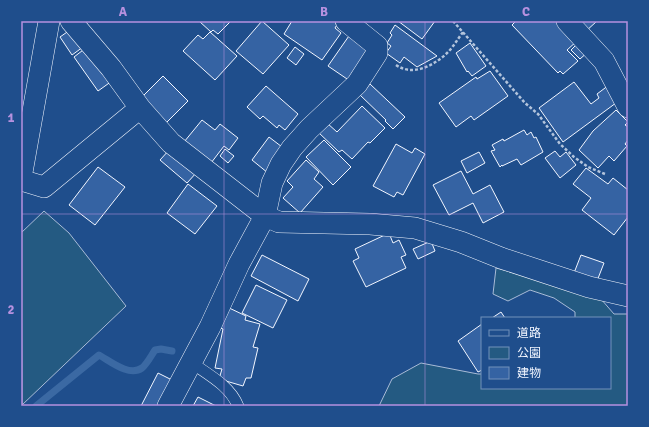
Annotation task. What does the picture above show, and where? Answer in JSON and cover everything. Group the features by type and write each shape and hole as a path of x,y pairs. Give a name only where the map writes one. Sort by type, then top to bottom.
{"street":[{"path":"48,21 21,179 44,187 140,108"},
{"path":"71,21 111,68 140,108 172,143 265,216 279,222 370,224 415,228 461,242 502,258 582,284 628,296"},
{"path":"168,406 192,363 239,264 265,216 272,183 281,164 292,148 309,129 357,84 377,53 377,46 346,21"},
{"path":"567,21 604,61 628,107"}],"lane":[{"path":"192,363 224,385 236,400 238,406"}],"path":[{"path":"453,21 515,92 538,114 560,144 588,167 605,174"},
{"path":"377,53 402,70 413,71 426,67 445,55 463,32"}],"green space":[{"path":"44,211 69,233 126,306 22,405 21,233"},
{"path":"496,268 601,299 614,314 628,314 628,406 379,406 392,379 421,363 481,374 481,389 611,389 611,317 575,317 575,312 554,298 530,290 508,301 493,294"}],"building":[{"path":"199,21 231,21 218,34 213,30 211,32"},
{"path":"262,21 289,45 263,74 236,51"},
{"path":"292,21 336,21 338,23 335,28 341,33 322,60 284,34"},
{"path":"398,21 435,21 422,39"},
{"path":"516,21 558,21 577,41 567,50 578,61 563,74 560,71 558,73 512,25"},
{"path":"574,21 597,21 585,32"},
{"path":"395,25 437,56 417,67 404,57 400,63 386,53 391,46 387,43 392,35 390,33"},
{"path":"70,30 83,47 72,55 60,37"},
{"path":"210,32 237,56 215,80 183,51 198,35 203,39"},
{"path":"351,33 373,47 350,81 328,66"},
{"path":"579,42 589,51 580,59 571,50"},
{"path":"470,43 486,66 472,76 468,71 467,72 456,53"},
{"path":"87,47 112,81 98,91 74,57"},
{"path":"295,47 304,54 296,65 287,58"},
{"path":"490,71 508,96 474,120 471,116 456,127 439,103 476,77 477,79"},
{"path":"163,76 188,101 164,125 139,100"},
{"path":"574,82 591,104 599,98 597,94 609,85 620,100 563,142 539,108"},
{"path":"370,84 405,117 393,129 385,121 386,120 360,95"},
{"path":"266,86 298,114 285,130 279,125 277,128 263,116 260,119 247,107"},
{"path":"362,106 385,128 370,143 368,142 352,159 342,150 339,152 318,132 327,123 337,132"},
{"path":"616,110 628,122 625,125 628,127 628,140 625,144 627,146 614,161 609,156 598,168 579,150 593,131"},
{"path":"202,120 215,130 220,124 238,138 229,150 224,146 211,163 184,142"},
{"path":"524,130 527,135 531,132 534,138 536,137 543,152 521,165 517,159 500,167 491,151 495,150 492,145 503,139 504,141"},
{"path":"269,137 286,150 268,173 252,160"},
{"path":"324,140 351,167 333,185 306,157"},
{"path":"396,144 412,153 415,148 425,154 403,195 397,192 394,197 373,186"},
{"path":"170,149 197,172 187,183 160,160"},
{"path":"225,149 234,156 228,163 220,156"},
{"path":"555,151 560,157 566,152 576,165 560,178 545,158"},
{"path":"479,152 485,163 467,173 461,161"},
{"path":"306,160 319,172 314,179 323,187 300,213 283,198 293,187 287,181"},
{"path":"98,167 125,187 95,225 69,205"},
{"path":"586,168 608,184 613,178 628,190 628,217 614,235 582,210 591,198 573,184"},
{"path":"461,171 473,194 490,185 504,212 483,223 473,203 449,215 433,185"},
{"path":"188,184 217,206 195,234 167,213"},
{"path":"389,233 393,243 399,240 406,255 401,257 406,268 366,287 353,261 359,258 355,249"},
{"path":"431,241 435,251 418,259 413,249"},
{"path":"262,255 309,279 298,301 251,276"},
{"path":"581,255 604,263 597,281 574,273"},
{"path":"256,285 287,300 273,328 242,313"},
{"path":"225,306 246,316 245,320 260,324 253,347 258,348 251,378 246,378 243,386 219,379 222,369 215,368 223,329 217,327"},
{"path":"501,312 504,317 494,317"},
{"path":"481,325 481,370 478,372 458,341"},
{"path":"158,373 176,382 163,406 141,406"},
{"path":"198,397 216,406 193,406"}],"waterway":[{"path":"36,406 99,355 114,364 131,371 142,368 155,350 161,349 172,351"}]}
